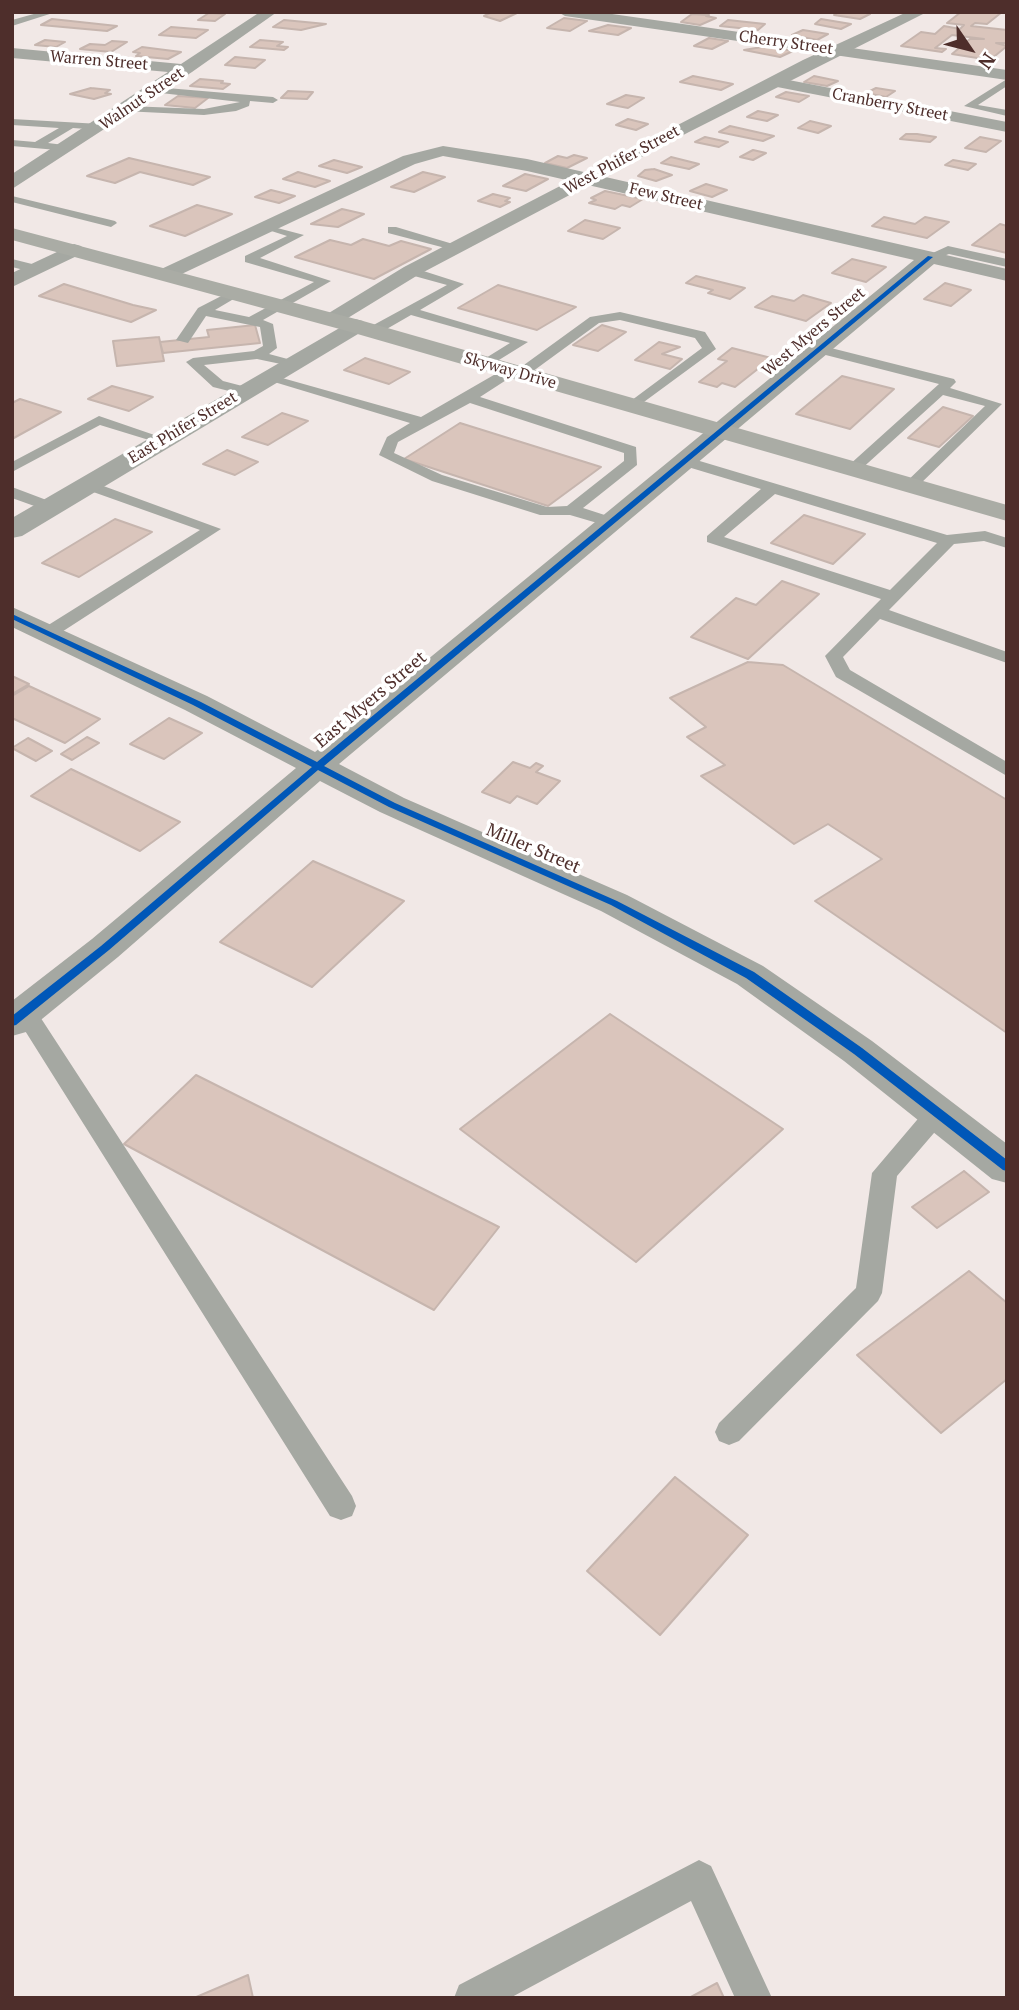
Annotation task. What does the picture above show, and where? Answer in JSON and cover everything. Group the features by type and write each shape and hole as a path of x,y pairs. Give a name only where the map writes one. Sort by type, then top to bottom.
{"main road":[{"name":"Skyway Drive","path":"12,234 364,328 1007,513"}],"street":[{"name":"Walnut Street","path":"12,183 270,12"},
{"name":"Cherry Street","path":"565,12 1007,75"},
{"path":"663,26 686,12"},
{"name":"West Phifer Street","path":"330,319 411,271 586,178 836,50 920,12"},
{"name":"Warren Street","path":"12,53 186,69"},
{"name":"Cranberry Street","path":"773,82 1007,127"},
{"name":"Few Street","path":"164,275 410,160 443,151 467,152 586,178 1007,275"},
{"path":"12,281 74,250"},
{"name":"West Myers Street","path":"719,431 930,257"},
{"name":"East Phifer Street","path":"12,530 290,364 364,328"},
{"name":"East Myers Street","path":"18,1017 105,948 319,765 719,431"},
{"name":"Miller Street","path":"12,616 319,765 392,805 614,903 750,975 858,1051 1007,1167"}],"lane":[{"path":"12,21 18,12"},
{"path":"12,21 52,12"},
{"path":"1007,82 969,106 1007,113"},
{"path":"155,90 273,100"},
{"path":"127,108 223,110 245,104 245,98"},
{"path":"12,122 100,127"},
{"path":"37,145 71,125"},
{"path":"12,143 68,148"},
{"path":"12,199 111,223"},
{"path":"251,321 325,281 249,259 298,235 260,229"},
{"path":"392,229 457,247"},
{"path":"930,257 948,250 1007,263"},
{"path":"12,263 36,269"},
{"path":"364,328 409,311 458,284 411,271"},
{"path":"188,351 203,311 236,294"},
{"path":"203,311 234,323 251,321 266,324 270,348 257,355"},
{"path":"409,311 521,342 486,364"},
{"path":"611,522 571,510 546,512 436,478 386,455 392,440 515,372 595,320 620,316 700,335 709,349 633,406"},
{"path":"819,349 949,382 853,469"},
{"path":"188,351 240,351 290,364"},
{"path":"188,351 218,384 245,391"},
{"path":"268,378 422,422"},
{"path":"910,486 995,404 940,390"},
{"path":"469,398 631,450 632,462 571,510"},
{"path":"12,468 99,420 162,440"},
{"path":"683,461 947,540 985,536 1007,542"},
{"path":"48,633 213,529 87,485"},
{"path":"772,488 713,539 892,597"},
{"path":"12,492 51,507"},
{"path":"947,540 834,656 842,673 1007,770"},
{"path":"877,612 1007,658"},
{"path":"18,1017 341,1506"},
{"path":"729,1432 869,1293 885,1173 937,1113"},
{"path":"472,1998 699,1878 754,1998"}],"building":[{"path":"492,12 519,12 500,21 484,16"},
{"path":"839,12 870,14 860,19 834,15"},
{"path":"961,12 1002,12 987,24 975,23 971,26 1007,30 1007,43 996,43 1007,46 990,60 952,54 970,39 984,39 952,35 935,48 946,49 942,52 901,46 921,32 935,34 944,26 960,29 964,25 947,23"},
{"path":"209,13 225,14 215,21 198,20"},
{"path":"692,14 716,18 700,25 681,22"},
{"path":"564,18 587,21 570,31 547,28"},
{"path":"52,19 117,26 107,31 41,25"},
{"path":"821,19 851,24 841,29 815,24"},
{"path":"284,20 326,24 301,30 273,27"},
{"path":"728,20 765,24 758,30 720,26"},
{"path":"608,25 631,28 618,35 589,31"},
{"path":"171,27 208,30 196,38 159,35"},
{"path":"803,30 828,34 817,40 792,35"},
{"path":"709,38 728,41 712,49 694,46"},
{"path":"45,40 65,42 56,47 35,45"},
{"path":"260,40 283,42 277,46 288,47 284,50 250,47"},
{"path":"112,41 127,42 111,52 80,49 90,44 105,45"},
{"path":"768,46 793,51 780,57 744,50"},
{"path":"142,47 181,52 168,59 136,56 140,53 133,52"},
{"path":"235,57 265,60 255,68 225,65"},
{"path":"693,76 733,84 721,90 680,82"},
{"path":"814,76 838,81 827,86 804,82"},
{"path":"200,79 230,84 223,89 190,86"},
{"path":"91,88 110,90 105,93 111,94 94,99 70,94"},
{"path":"876,88 895,91 886,97 866,93"},
{"path":"288,91 313,92 307,99 281,98"},
{"path":"786,92 809,96 799,102 776,97"},
{"path":"626,95 644,98 628,108 607,104"},
{"path":"178,96 208,98 195,108 165,105"},
{"path":"758,111 778,115 767,121 747,117"},
{"path":"628,119 648,124 636,130 616,125"},
{"path":"810,121 831,126 818,133 798,128"},
{"path":"730,126 774,136 763,141 719,132"},
{"path":"906,134 936,137 930,142 900,139"},
{"path":"705,137 728,142 719,147 695,142"},
{"path":"980,137 1001,141 986,152 965,148"},
{"path":"753,150 766,153 753,160 740,157"},
{"path":"574,155 587,158 567,168 545,163 558,156 567,158"},
{"path":"671,157 699,164 689,169 661,163"},
{"path":"129,158 210,177 193,185 140,172 115,183 87,176"},
{"path":"334,160 362,167 347,173 319,166"},
{"path":"953,160 976,164 968,170 945,165"},
{"path":"654,169 672,175 656,181 638,176 645,170"},
{"path":"298,172 330,181 315,187 283,179"},
{"path":"423,172 445,177 414,192 391,187"},
{"path":"525,174 548,179 526,191 503,186"},
{"path":"706,184 727,190 712,197 690,191"},
{"path":"271,190 295,196 279,203 255,197"},
{"path":"605,191 643,199 630,207 622,205 615,209 589,203 596,200 591,198"},
{"path":"493,194 510,198 505,201 510,202 500,207 478,201"},
{"path":"197,205 232,214 185,236 150,226"},
{"path":"342,209 364,214 338,227 311,224"},
{"path":"884,217 915,224 925,217 949,222 927,238 872,226"},
{"path":"585,220 620,228 603,239 568,231"},
{"path":"1000,224 1007,226 1007,253 972,245"},
{"path":"363,239 389,246 401,241 431,249 374,279 295,257 330,240 351,245"},
{"path":"852,259 886,267 866,282 832,273"},
{"path":"696,276 745,288 730,299 708,293 713,290 686,283"},
{"path":"945,283 971,290 951,306 924,299"},
{"path":"64,284 156,310 131,322 39,296"},
{"path":"498,285 576,307 537,330 458,308"},
{"path":"803,295 831,303 806,321 755,307 772,296 794,301"},
{"path":"255,325 260,343 163,353 160,342 209,337 207,330"},
{"path":"602,325 626,332 598,351 573,345"},
{"path":"159,337 164,361 117,366 113,341"},
{"path":"659,342 680,347 662,354 682,359 670,369 635,360"},
{"path":"732,348 779,360 766,370 759,368 735,387 722,383 717,387 699,382 727,361 718,359"},
{"path":"365,358 410,372 389,384 344,370"},
{"path":"842,376 894,389 850,429 796,414"},
{"path":"112,386 153,397 129,411 88,399"},
{"path":"20,399 61,412 12,439 12,403"},
{"path":"943,407 973,416 939,447 908,438"},
{"path":"282,413 308,421 268,445 242,437"},
{"path":"460,423 601,467 548,506 404,459"},
{"path":"227,450 258,462 235,475 203,464"},
{"path":"804,515 865,534 833,564 771,543"},
{"path":"115,519 152,532 79,577 42,563"},
{"path":"782,581 819,594 748,659 691,637 736,598 756,605"},
{"path":"748,662 783,665 1007,800 1007,1033 815,901 882,859 828,824 794,844 701,776 725,765 687,737 706,727 670,698"},
{"path":"12,676 29,684 12,694"},
{"path":"29,686 100,719 65,743 12,718 12,696"},
{"path":"169,718 202,733 164,759 130,744"},
{"path":"87,737 99,743 72,760 61,754"},
{"path":"28,738 52,751 36,761 12,748"},
{"path":"513,762 530,768 536,763 543,766 536,772 560,781 537,804 517,796 510,803 482,792"},
{"path":"71,769 180,822 140,851 31,796"},
{"path":"313,861 404,901 312,987 220,942"},
{"path":"610,1014 783,1129 636,1262 460,1129"},
{"path":"196,1075 499,1227 434,1310 124,1144"},
{"path":"964,1171 989,1192 937,1228 912,1207"},
{"path":"969,1271 1007,1303 1007,1379 941,1433 857,1355"},
{"path":"675,1477 748,1535 660,1635 587,1571"},
{"path":"248,1975 253,1998 194,1998"},
{"path":"717,1983 724,1998 689,1998"}],"cycle path":[{"path":"12,1022 105,948 319,765 930,257"},
{"path":"12,616 196,703 392,805 614,903 750,975 858,1051 1007,1167"}]}
